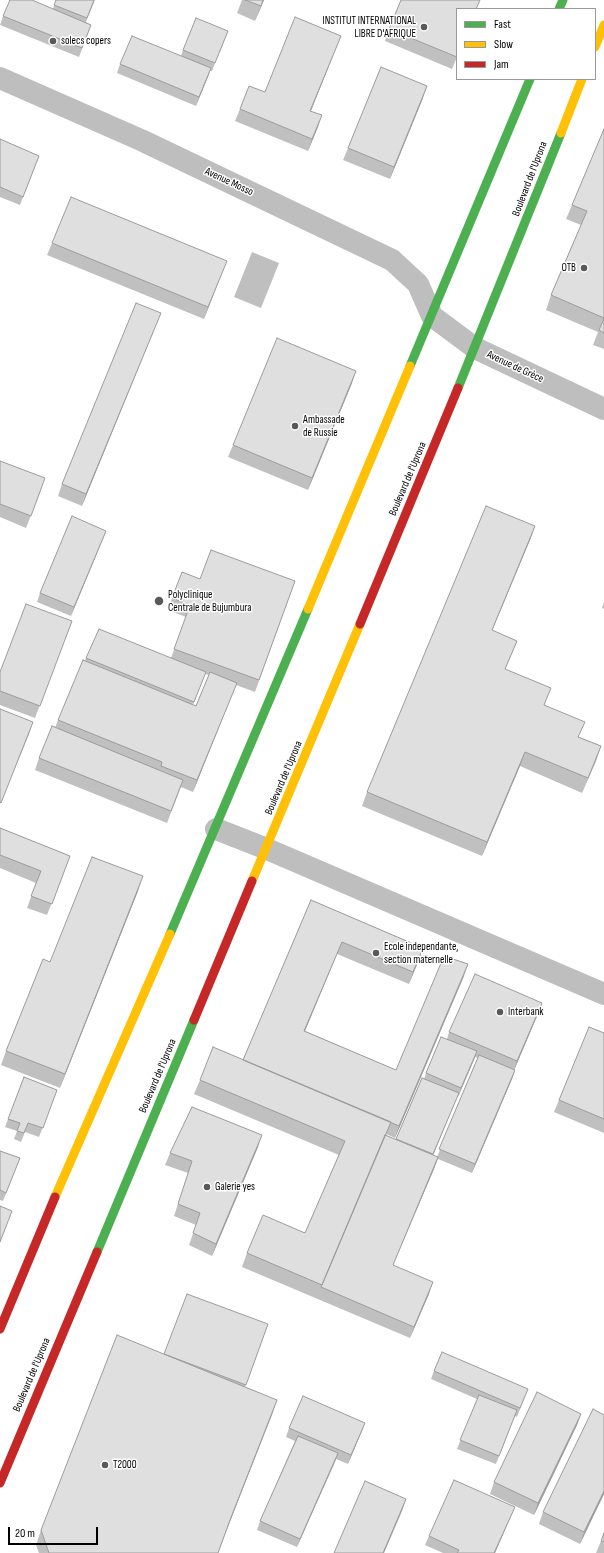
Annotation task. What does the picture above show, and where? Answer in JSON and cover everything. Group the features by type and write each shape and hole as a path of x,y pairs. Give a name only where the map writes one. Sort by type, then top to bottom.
{"street":[{"path":"596,45 604,25"},
{"name":"Avenue Mosso","path":"0,78 141,140 392,260 418,284 432,316"},
{"path":"0,1329 42,1227 216,829 530,80"},
{"name":"Boulevard de l'Uprona","path":"0,1483 267,849 475,348 582,80"},
{"name":"Avenue de Grèce","path":"432,316 475,348 604,409"},
{"path":"216,829 267,849 604,994"}],"shaded area":[{"path":"252,252 279,263 261,308 234,297"}],"building":[{"path":"10,0 32,0 91,25 82,48 3,16"},
{"path":"56,0 94,0 87,18 54,5"},
{"path":"245,0 263,0 261,6"},
{"path":"401,0 480,0 476,8 456,8 456,57 389,29"},
{"path":"295,17 341,36 310,111 322,115 312,139 240,109 249,86 265,92"},
{"path":"196,18 228,31 215,63 183,50"},
{"path":"132,36 211,68 199,97 120,64"},
{"path":"381,67 427,86 394,167 348,148"},
{"name":"OTB","path":"604,129 604,318 551,295 587,211 572,205"},
{"path":"0,139 39,156 23,197 0,187"},
{"path":"71,197 227,261 208,307 52,243"},
{"path":"136,303 161,313 86,494 62,484"},
{"path":"604,319 604,333 599,330"},
{"path":"277,338 356,371 312,478 233,445"},
{"path":"0,461 45,478 31,516 0,504"},
{"path":"486,506 535,526 492,630 517,641 505,669 551,688 544,705 585,722 578,737 601,746 588,778 525,752 487,842 367,792"},
{"path":"72,516 106,531 74,607 40,593"},
{"path":"211,550 295,581 259,680 174,649 190,605 172,598 182,572 200,579"},
{"path":"26,604 72,621 40,706 0,691 0,672"},
{"path":"99,629 206,672 194,702 86,658"},
{"path":"83,660 196,706 210,672 237,683 197,780 161,766 162,762 58,720"},
{"path":"0,709 33,722 1,803 0,802"},
{"path":"52,726 183,780 171,811 39,758"},
{"path":"0,828 70,856 52,904 31,896 41,871 0,855"},
{"path":"92,857 143,876 65,1074 6,1051 43,959 50,962"},
{"path":"311,900 423,948 413,972 342,942 304,1031 396,1070 444,956 468,964 399,1126 243,1060"},
{"path":"475,974 542,1003 517,1061 449,1032"},
{"path":"589,1027 604,1033 604,1119 559,1100"},
{"path":"441,1037 477,1051 461,1088 426,1073"},
{"path":"213,1047 391,1122 322,1285 247,1253 263,1215 305,1233 345,1141 200,1080"},
{"path":"479,1055 515,1070 475,1164 439,1149"},
{"path":"24,1077 57,1090 43,1128 28,1123 24,1133 17,1131 20,1123 8,1119"},
{"path":"422,1078 459,1093 433,1154 396,1139"},
{"path":"192,1107 262,1135 216,1244 193,1233 200,1213 178,1204 192,1161 170,1153"},
{"path":"385,1135 438,1157 393,1265 433,1282 414,1327 321,1287"},
{"path":"0,1151 20,1158 6,1193 0,1190"},
{"path":"0,1206 12,1211 0,1242"},
{"path":"187,1294 268,1324 246,1385 164,1354"},
{"path":"117,1335 277,1400 218,1553 49,1553 41,1530"},
{"path":"442,1352 528,1389 520,1408 434,1371"},
{"path":"537,1392 581,1414 538,1503 494,1482"},
{"path":"479,1395 517,1410 499,1456 460,1440"},
{"path":"303,1396 365,1423 351,1455 289,1428"},
{"path":"593,1409 604,1415 604,1491 584,1532 543,1512"},
{"path":"298,1436 338,1453 300,1539 260,1521"},
{"path":"454,1480 515,1507 494,1553 457,1553 459,1550 429,1536"},
{"path":"365,1481 406,1499 383,1553 334,1553"},
{"path":"604,1533 604,1542 601,1541"}],"traffic: fast":[{"path":"559,8 563,0"},
{"path":"410,366 530,80"},
{"path":"458,388 561,133"},
{"path":"170,934 308,609"},
{"path":"97,1252 194,1020"}],"traffic: slow":[{"path":"596,45 604,25"},
{"path":"561,133 582,80"},
{"path":"308,609 410,366"},
{"path":"252,881 360,624"},
{"path":"55,1197 170,934"}],"traffic: jam":[{"path":"360,624 458,388"},
{"path":"194,1020 252,881"},
{"path":"0,1329 55,1197"},
{"path":"0,1483 97,1252"}],"place":[{"name":"INSTITUT INTERNATIONAL LIBRE D'AFRIQUE","path":"424,27"},
{"name":"solecs copers","path":"53,41"},
{"name":"OTB","path":"584,268"},
{"name":"Ambassade de Russie","path":"295,426"},
{"name":"Polyclinique Centrale de Bujumbura","path":"159,601"},
{"name":"Ecole independante, section maternelle","path":"376,953"},
{"name":"Interbank","path":"500,1012"},
{"name":"Galerie yes","path":"207,1187"},
{"name":"T2000","path":"105,1465"}]}
